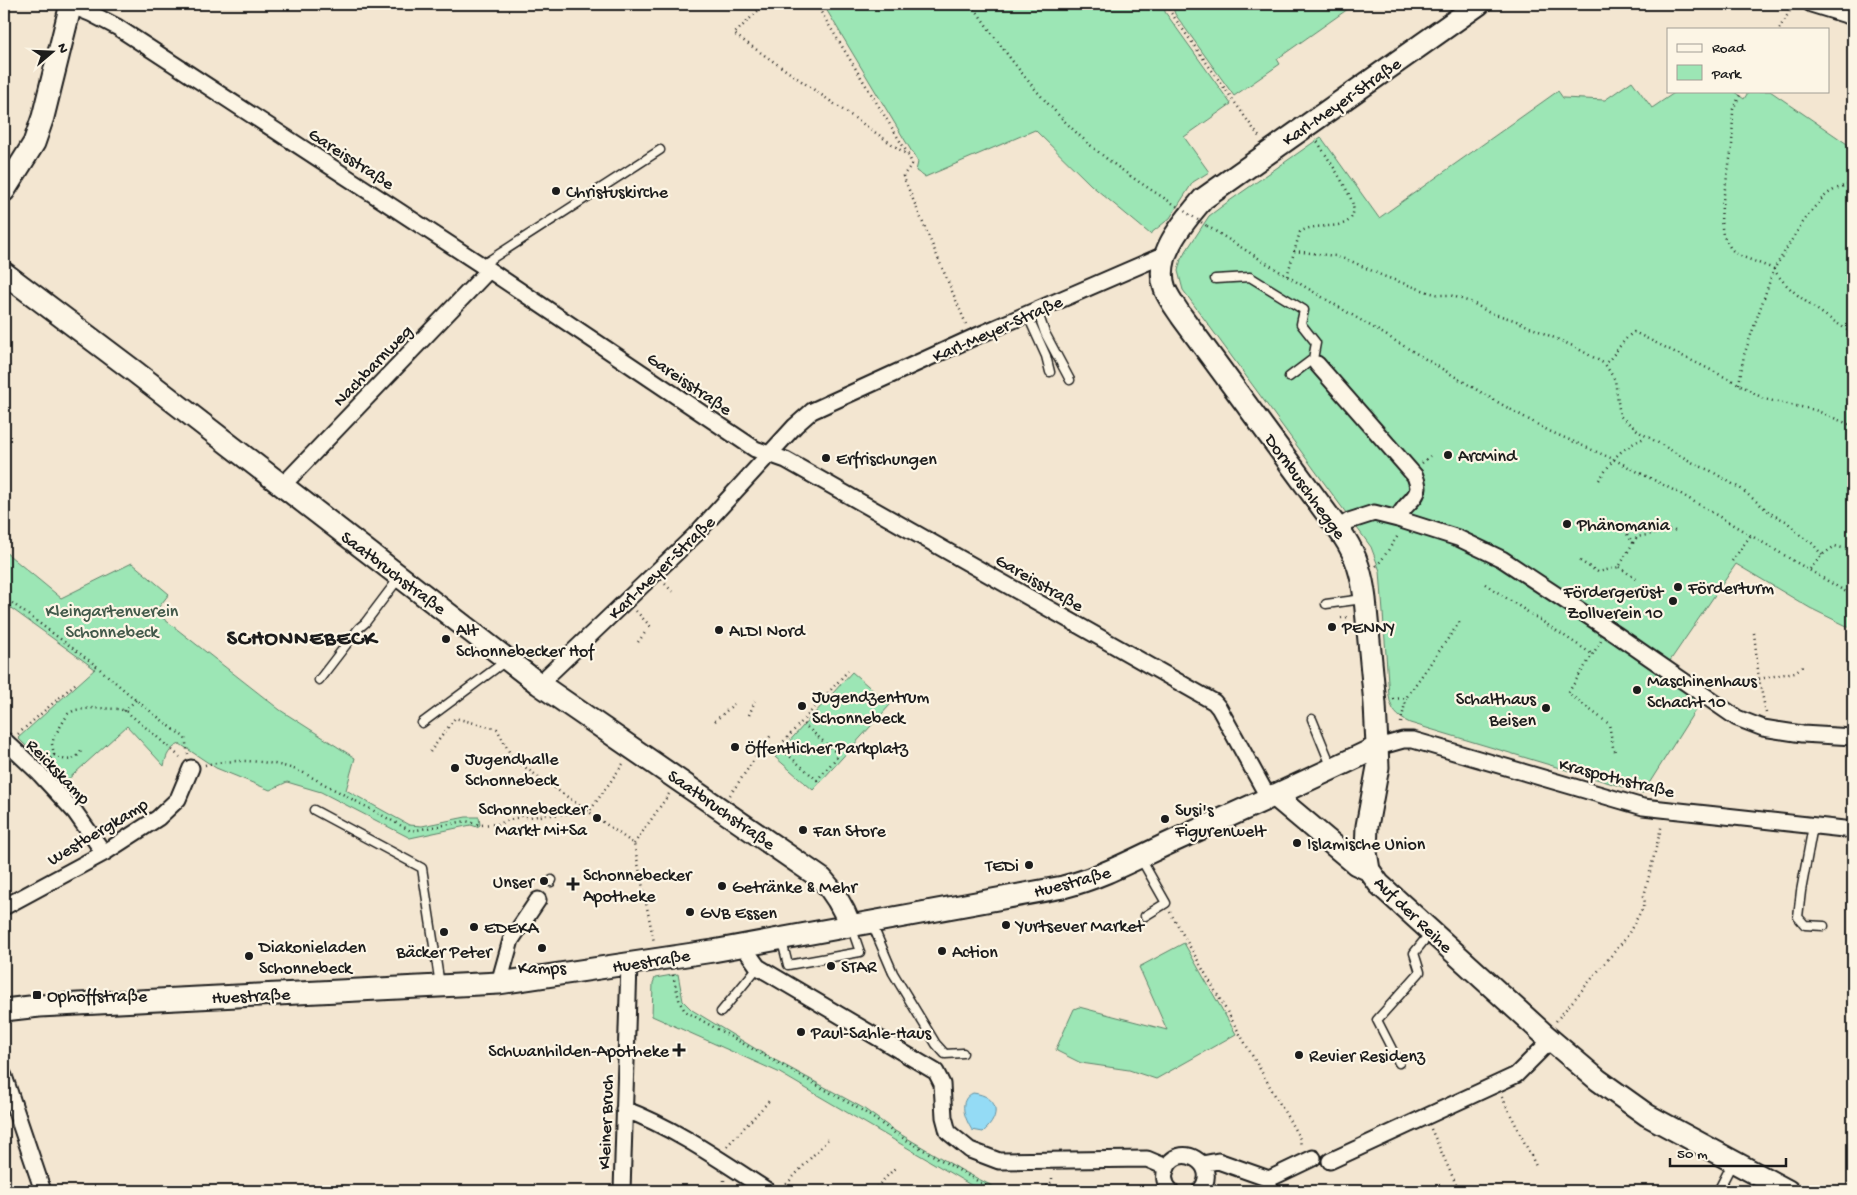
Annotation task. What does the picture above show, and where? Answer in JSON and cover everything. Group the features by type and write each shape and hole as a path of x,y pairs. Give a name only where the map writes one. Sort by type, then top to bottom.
{"main road":[{"name":"Karl-Meyer-Straße","path":"1166,254 1178,232 1203,199 1479,4"},
{"path":"4,192 34,143 43,117 71,5"},
{"name":"Dornbuschhegge","path":"1166,254 1162,266 1162,278 1170,298 1352,550 1360,570 1365,599 1378,747"},
{"name":"Saatbruchstraße","path":"4,273 539,684 822,879 860,923"},
{"name":"Huestraße","path":"4,1010 39,1006 499,983 744,946 1081,882 1122,867 1378,747"},
{"name":"Auf der Reihe","path":"1378,747 1378,767 1367,826 1366,842 1369,870 1379,884 1598,1080 1647,1115 1788,1191"},
{"path":"1271,796 1356,864 1369,870"}],"street":[{"path":"1811,4 1853,17"},
{"name":"Gareisstraße","path":"71,5 117,27 485,268 755,449 794,465 1214,702 1271,796"},
{"name":"Karl-Meyer-Straße","path":"539,684 695,535 803,417 812,411 972,338 1166,254"},
{"name":"Nachbarnweg","path":"282,486 485,268"},
{"path":"1315,361 1415,476 1418,488 1414,496 1400,511 1403,520"},
{"path":"1337,529 1348,521 1374,513 1403,520 1458,538 1502,559 1737,718 1770,730 1853,737"},
{"name":"Kraspothstraße","path":"1378,747 1403,740 1413,740 1621,801 1666,810 1853,830"},
{"name":"Reickskamp","path":"6,742 38,772 75,812 104,853"},
{"name":"Westbergkamp","path":"4,907 104,853 158,818 178,799 191,768"},
{"path":"499,983 511,940 538,900"},
{"path":"744,946 758,967 936,1072 942,1084 944,1117 948,1132 970,1150 1000,1161 1146,1159 1166,1168"},
{"name":"Kleiner Bruch","path":"622,1191 629,964"},
{"path":"1330,1161 1516,1075 1548,1037"},
{"path":"4,1076 43,1191"},
{"path":"624,1109 644,1116 768,1191"},
{"path":"1171,1191 1165,1182 1164,1174 1166,1168 1174,1158 1186,1156 1192,1157 1202,1164 1206,1176 1200,1191"},
{"path":"1202,1164 1218,1161 1269,1179 1307,1161"}],"lane":[{"path":"485,268 660,150"},
{"path":"1215,279 1250,277 1304,310 1301,324 1316,343 1315,361 1289,377"},
{"path":"1032,312 1050,372"},
{"path":"1032,312 1070,380"},
{"path":"319,680 400,577"},
{"path":"1326,604 1365,599"},
{"path":"422,723 508,659"},
{"path":"1312,719 1332,768"},
{"path":"314,810 422,868 440,987"},
{"path":"1813,826 1798,917 1805,925 1824,926"},
{"path":"1140,857 1166,903 1145,916"},
{"path":"782,939 788,965 860,952 860,923"},
{"path":"860,923 936,1044 945,1054 963,1053"},
{"path":"1399,1063 1377,1020 1420,972 1414,953 1431,931"},
{"path":"721,1012 758,967"},
{"path":"1718,1191 1733,1162"}],"path":[{"path":"765,4 734,34 909,156"},
{"path":"816,4 909,156 912,164 903,176 972,338"},
{"path":"972,4 1022,73 1073,128 1116,166 1287,276 1494,400 1549,431 1613,459 1681,494 1853,596"},
{"path":"1169,4 1169,10 1269,152"},
{"path":"1780,28 1794,4"},
{"path":"1742,92 1734,109 1732,147 1722,206 1723,235 1731,249 1738,255 1774,269 1796,292 1853,334"},
{"path":"1287,276 1298,235 1302,230 1346,223 1351,219 1354,211 1351,200 1308,125"},
{"path":"1739,384 1744,356 1774,269 1814,209 1826,196 1836,189 1853,183"},
{"path":"1294,251 1335,256 1428,292 1450,295 1473,303 1488,312 1514,320 1575,348 1605,364 1615,380 1620,416 1646,436 1741,489 1773,516 1786,520 1801,536 1813,544 1822,555"},
{"path":"1605,364 1614,356 1627,336 1634,332 1739,384 1764,399 1815,410 1853,426"},
{"path":"1599,480 1613,459 1628,445 1646,436"},
{"path":"1425,461 1430,456"},
{"path":"1360,570 1376,566 1381,561 1399,532 1403,520"},
{"path":"1618,521 1633,543"},
{"path":"1580,561 1598,572 1619,567 1637,536 1673,530 1677,532"},
{"path":"1732,561 1751,535"},
{"path":"1810,570 1822,555 1835,546 1853,551"},
{"path":"1619,567 1639,581"},
{"path":"1485,584 1592,654"},
{"path":"4,597 94,664 185,738 191,768"},
{"path":"626,601 651,627"},
{"path":"4,615 12,603"},
{"path":"1401,723 1406,698 1461,620"},
{"path":"638,642 648,630"},
{"path":"1608,630 1568,694 1609,724 1613,747 1616,751"},
{"path":"1754,633 1759,679 1770,730"},
{"path":"1759,679 1795,672 1803,666"},
{"path":"766,744 775,752 811,709 848,670"},
{"path":"6,742 76,683"},
{"path":"1395,699 1406,698"},
{"path":"124,711 136,700"},
{"path":"749,716 755,702"},
{"path":"715,721 734,704"},
{"path":"82,749 79,755 72,760 61,759 54,755 52,744 54,737 68,714 75,710 93,708 120,709 156,736 191,768"},
{"path":"430,752 455,718 497,729 513,759 634,844 652,940 673,975 680,1003 685,1010 863,1111 896,1134 995,1191"},
{"path":"779,747 817,780 839,755 802,722"},
{"path":"721,808 771,735"},
{"path":"589,812 634,748"},
{"path":"38,772 54,755"},
{"path":"191,768 220,762 238,761 289,767 302,772 411,831 466,821 480,825 498,824 515,818 589,812"},
{"path":"634,844 679,780"},
{"path":"1548,1037 1626,938 1645,904 1644,896 1666,810"},
{"path":"1166,903 1300,1139 1307,1161"},
{"path":"1496,1084 1537,1168"},
{"path":"716,1158 770,1100"},
{"path":"1426,1117 1459,1191"},
{"path":"780,1191 830,1137"},
{"path":"873,1191 895,1168"}],"green space":[{"path":"823,4 1165,4 1165,12 1231,104 1184,137 1209,172 1193,182 1170,218 1150,234 1091,185 1035,130 925,177 916,171 918,162"},
{"path":"1172,4 1355,4 1277,59 1280,64 1234,96 1175,14"},
{"path":"1632,81 1652,108 1676,92 1734,92 1744,99 1748,92 1771,92 1853,148 1853,629 1810,608 1736,564 1661,674 1701,701 1643,793 1410,723 1395,712 1389,696 1380,571 1371,547 1183,290 1178,271 1181,259 1209,216 1321,137 1379,218 1558,91 1563,98 1605,100"},
{"name":"Kleingartenverein Schonnebeck","path":"4,551 61,598 132,563 169,594 155,612 280,710 355,758 346,790 409,825 422,826 466,817 479,817 480,825 477,827 471,825 410,838 321,792 287,782 270,790 216,768 180,744 169,753 164,766 127,726 64,783 18,738 95,669 4,603"},
{"path":"852,672 890,705 813,790 775,757"},
{"path":"1184,943 1236,1034 1156,1079 1129,1070 1081,1063 1057,1051 1056,1049 1074,1009 1079,1007 1167,1030 1139,967"},
{"path":"678,974 683,1001 692,1010 764,1054 863,1108 895,1131 963,1171 1002,1191 981,1191 778,1072 652,1016 653,983 655,978"}],"water":[{"path":"973,1093 988,1098 993,1102 995,1108 993,1120 983,1132 972,1130 965,1115 965,1100"}],"place":[{"name":"Christuskirche","path":"556,191"},
{"name":"ArcMind","path":"1448,455"},
{"name":"Erfrischungen","path":"826,458"},
{"name":"Phänomania","path":"1567,524"},
{"name":"Förderturm","path":"1678,587"},
{"name":"Fördergerüst Zollverein 10","path":"1673,601"},
{"name":"PENNY","path":"1332,627"},
{"name":"ALDI Nord","path":"719,630"},
{"name":"Alt Schonnebecker Hof","path":"446,639"},
{"name":"Maschinenhaus Schacht 10","path":"1637,690"},
{"name":"Jugendzentrum Schonnebeck","path":"802,706"},
{"name":"Schalthaus Beisen","path":"1546,708"},
{"name":"Öffentlicher Parkplatz","path":"735,747"},
{"name":"Jugendhalle Schonnebeck","path":"455,768"},
{"name":"Schonnebecker Markt Mi+Sa","path":"597,818"},
{"name":"Susi's Figurenwelt","path":"1165,819"},
{"name":"Fan Store","path":"803,830"},
{"name":"Islamische Union","path":"1297,843"},
{"name":"TEDi","path":"1029,865"},
{"name":"Unser","path":"544,881"},
{"name":"Schonnebecker Apotheke","path":"573,884"},
{"name":"Getränke & Mehr","path":"722,886"},
{"name":"GVB Essen","path":"690,912"},
{"name":"Yurtsever Market","path":"1006,925"},
{"name":"EDEKA","path":"474,927"},
{"name":"Bäcker Peter","path":"444,932"},
{"name":"Kamps","path":"542,948"},
{"name":"Action","path":"942,951"},
{"name":"Diakonieladen Schonnebeck","path":"249,956"},
{"name":"STAR","path":"831,966"},
{"name":"Ophoffstraße","path":"37,995"},
{"name":"Paul-Sahle-Haus","path":"801,1032"},
{"name":"Schwanhilden-Apotheke","path":"679,1050"},
{"name":"Revier Residenz","path":"1299,1055"}],"district":[{"name":"SCHONNEBECK","path":"302,636"}]}
